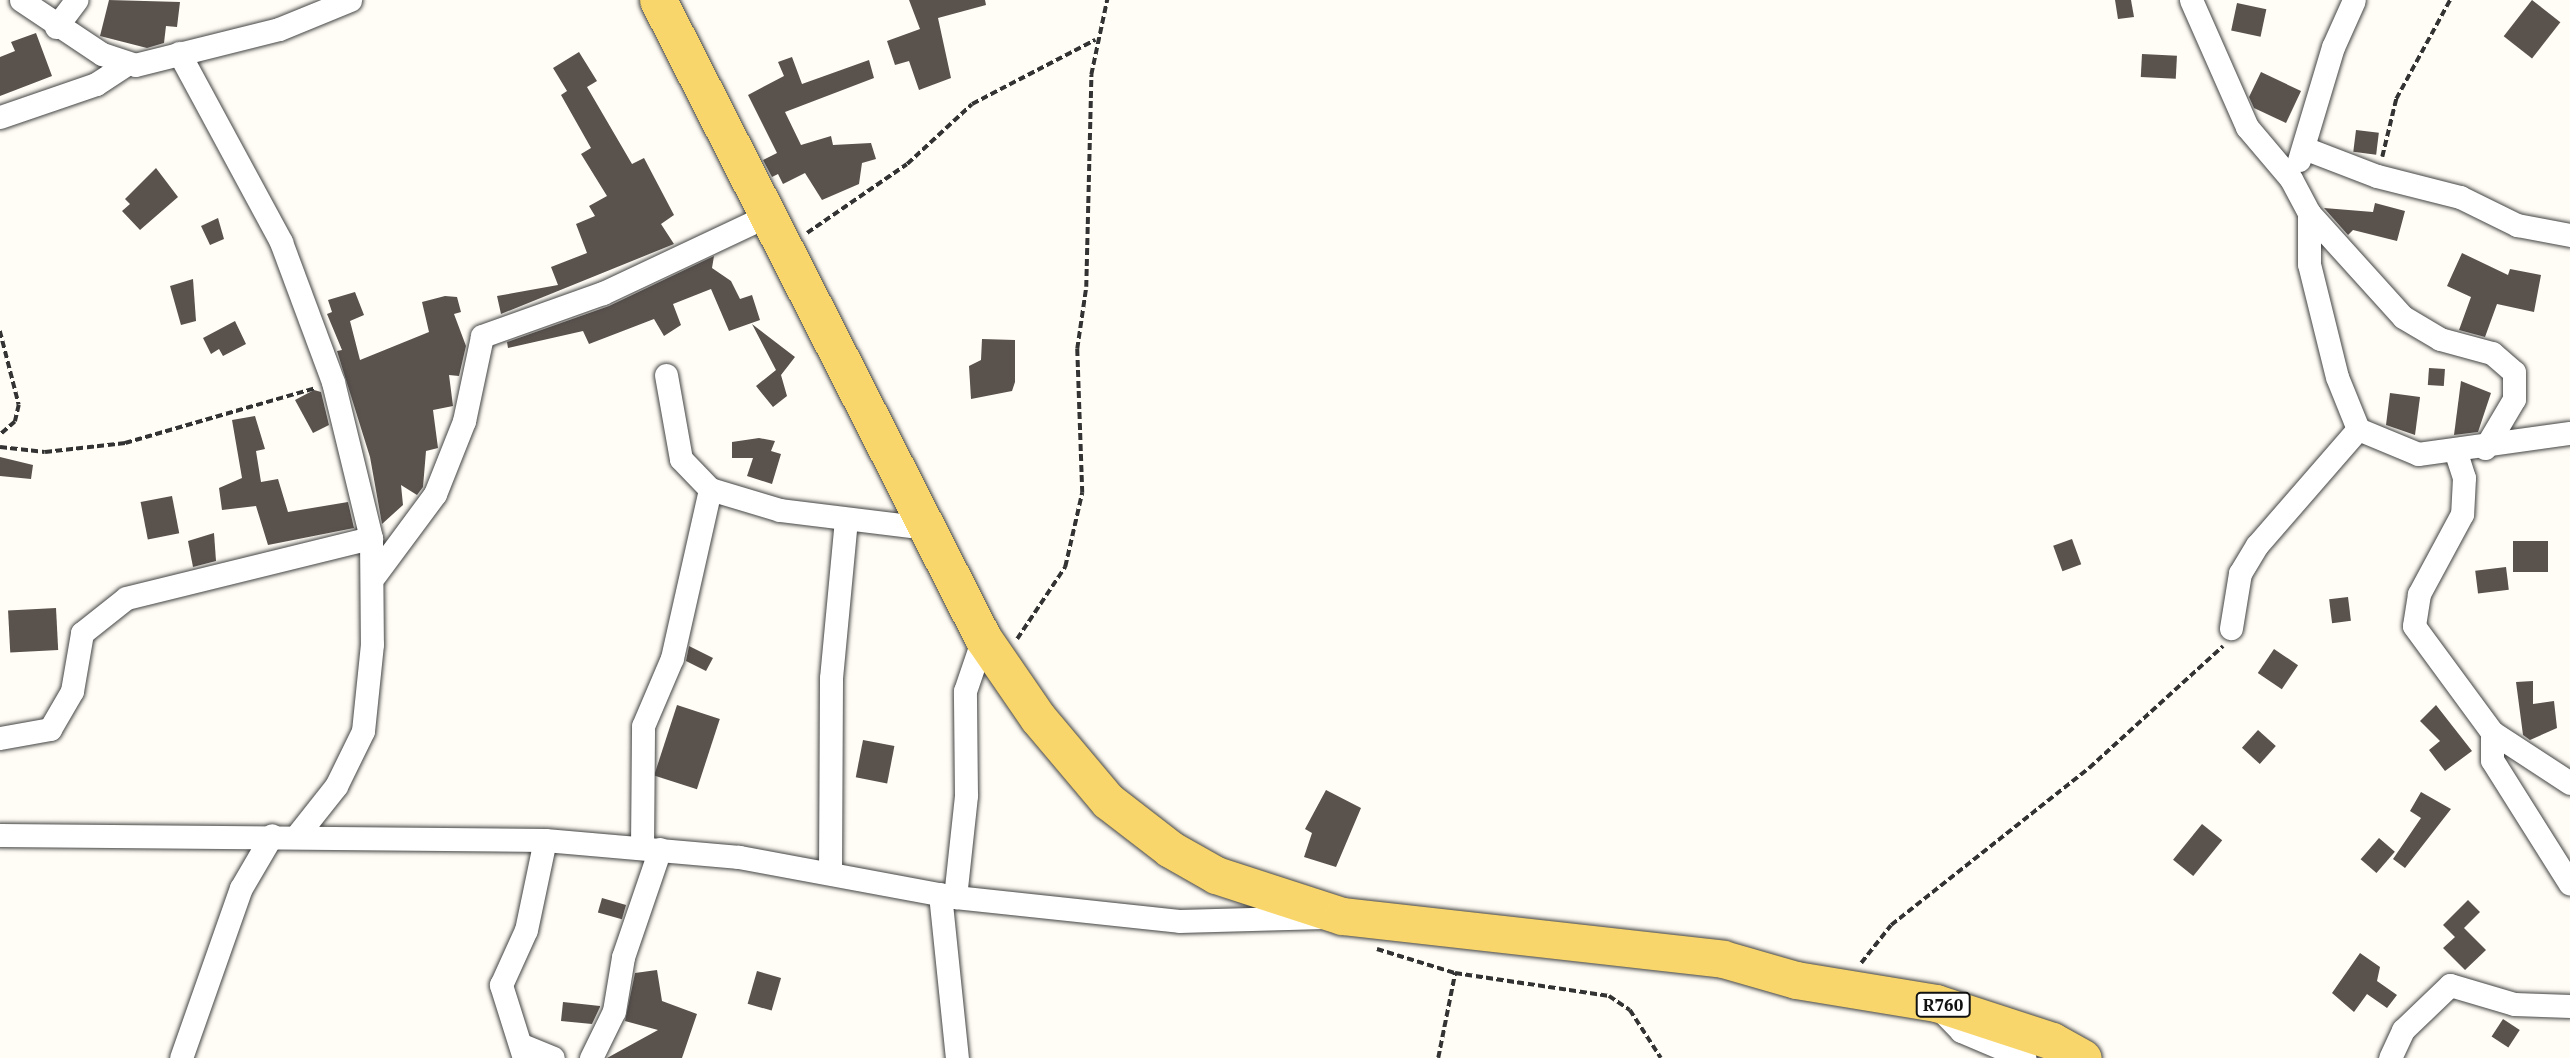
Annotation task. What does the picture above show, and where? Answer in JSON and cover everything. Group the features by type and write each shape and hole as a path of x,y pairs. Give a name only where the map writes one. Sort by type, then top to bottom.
{"main road":[{"path":"657,0 991,650 1108,801 1170,849 1216,875 1353,930"},
{"name":"R760","path":"1353,930 1723,959 1796,980 1846,985 1936,1003 2052,1041 2083,1058"}],"street":[{"path":"21,0 56,27 125,65"},
{"path":"56,27 76,0"},
{"path":"0,117 96,84 125,65 312,19 350,0"},
{"path":"2191,0 2247,127 2291,180 2309,214 2403,317 2440,339 2492,353 2514,372 2514,399 2486,448"},
{"path":"2291,180 2304,148 2333,47 2354,0"},
{"path":"178,53 281,242 333,382 372,538 375,575 363,732 336,786 298,834"},
{"path":"2304,148 2378,176 2460,197 2517,225 2570,235"},
{"path":"2309,214 2309,264 2337,377 2358,429 2418,454 2456,453 2570,433"},
{"path":"375,575 435,494 464,421 482,336 603,293 769,215"},
{"path":"666,376 681,459 710,489 780,510 926,528"},
{"path":"2231,628 2240,573 2257,545 2358,429"},
{"path":"2456,453 2464,478 2462,514 2419,594 2414,626 2492,732 2570,783"},
{"path":"591,1058 614,1011 622,957 651,848 647,708 672,658 710,489"},
{"path":"830,873 831,678 846,520"},
{"path":"0,738 50,729 72,691 82,633 126,598 372,538"},
{"path":"957,1058 948,896 967,795 965,691 991,650"},
{"path":"2492,732 2492,760 2570,884"},
{"path":"0,835 298,834 545,840 651,848 830,873 948,896 1179,921 1353,930"},
{"path":"181,1058 241,888 272,835"},
{"path":"545,840 526,930 501,985 503,1009 524,1052 553,1058"},
{"path":"2390,1058 2403,1030 2450,985 2514,1004 2570,1006"},
{"path":"1936,1003 1961,1031 2025,1058"}],"path":[{"path":"991,650 1065,567 1082,493 1077,349 1086,287 1095,40 1107,0"},
{"path":"2378,176 2396,99 2450,0"},
{"path":"785,248 907,164 972,104 1095,40"},
{"path":"0,331 19,405 15,422 0,435"},
{"path":"0,447 45,452 125,443 189,429 333,382"},
{"path":"1846,985 1891,925 2089,768 2215,657 2231,628"},
{"path":"1353,930 1455,973 1609,996 1630,1010 1661,1058"},
{"path":"1438,1058 1455,973"}],"building":[{"path":"109,0 180,2 177,27 166,26 164,43 147,48 100,36"},
{"path":"909,0 985,0 986,5 938,18 951,78 919,90 909,61 895,65 887,41 920,29"},
{"path":"2115,0 2131,0 2134,17 2118,19"},
{"path":"2532,0 2560,22 2532,58 2504,36"},
{"path":"2237,3 2266,9 2261,37 2231,30"},
{"path":"36,33 52,76 0,96 0,57 15,51 11,42"},
{"path":"579,52 597,81 587,87 632,164 644,158 674,215 661,224 674,244 501,314 497,296 558,285 551,267 587,253 576,224 595,216 589,206 607,196 581,154 591,148 561,95 567,91 553,68"},
{"path":"2142,54 2177,56 2176,79 2141,77"},
{"path":"792,57 802,84 869,60 874,78 785,112 801,145 831,136 833,145 871,143 876,159 862,163 859,184 822,200 805,173 783,184 778,174 772,177 763,160 777,153 748,95 784,76 778,62"},
{"path":"2261,72 2301,91 2286,123 2254,108 2249,97"},
{"path":"2356,130 2379,133 2376,155 2353,152"},
{"path":"156,168 178,197 140,230 122,211 130,204 125,199"},
{"path":"2375,203 2405,211 2397,241 2353,230 2348,235 2324,208 2373,212"},
{"path":"218,218 224,239 210,245 201,226"},
{"path":"2462,253 2508,275 2510,269 2541,275 2534,312 2497,304 2485,337 2459,330 2471,297 2447,286"},
{"path":"714,256 712,268 731,281 740,299 752,295 760,320 729,331 711,289 673,304 681,325 664,336 654,319 589,344 583,331 508,348 507,342 609,306"},
{"path":"193,279 196,321 181,325 170,286"},
{"path":"355,292 364,315 350,321 360,360 429,332 422,302 445,296 457,297 461,312 454,314 466,346 459,376 449,375 453,406 433,410 438,448 426,451 423,487 417,495 401,485 403,505 382,524 370,457 337,351 342,350 327,314 332,312 328,300"},
{"path":"235,321 246,344 223,356 219,349 211,354 203,338"},
{"path":"752,324 795,357 781,375 787,396 773,407 756,386 776,370"},
{"path":"982,339 1015,340 1015,382 1012,391 971,399 969,366 981,360"},
{"path":"2429,368 2445,369 2444,386 2428,385"},
{"path":"2461,381 2491,393 2478,432 2454,435"},
{"path":"314,390 321,392 329,425 313,433 295,400"},
{"path":"2390,393 2420,397 2415,435 2386,425"},
{"path":"255,416 265,449 256,451 261,482 278,479 288,512 348,502 354,528 268,545 256,506 222,510 219,488 242,478 232,420"},
{"path":"759,438 775,441 771,451 781,454 772,484 747,476 753,458 732,458 732,442"},
{"path":"0,457 33,465 31,479 0,476"},
{"path":"172,496 179,533 148,539 141,502"},
{"path":"214,533 216,561 193,567 188,541"},
{"path":"2072,539 2081,564 2062,571 2053,546"},
{"path":"2513,541 2548,541 2548,572 2513,572"},
{"path":"2506,567 2509,590 2478,594 2475,571"},
{"path":"2348,597 2351,621 2332,623 2329,599"},
{"path":"56,608 58,650 10,652 8,611"},
{"path":"689,646 713,658 706,671 686,661"},
{"path":"2274,649 2298,665 2282,689 2258,673"},
{"path":"2533,681 2533,704 2554,701 2557,728 2530,740 2523,735 2516,682"},
{"path":"677,705 720,719 697,789 654,775"},
{"path":"2436,705 2472,751 2445,771 2429,750 2440,741 2420,721"},
{"path":"2258,730 2276,746 2260,764 2242,748"},
{"path":"863,740 894,746 887,783 856,777"},
{"path":"1326,790 1361,808 1336,867 1304,857 1312,833 1305,829"},
{"path":"2421,792 2451,809 2405,868 2393,859 2421,818 2410,811"},
{"path":"2202,824 2222,840 2193,876 2173,860"},
{"path":"2379,838 2395,852 2376,873 2361,859"},
{"path":"602,898 626,905 622,919 598,912"},
{"path":"2468,900 2480,912 2464,928 2486,950 2465,970 2443,948 2455,937 2443,925"},
{"path":"2360,953 2380,967 2377,981 2397,995 2387,1008 2367,994 2354,1012 2332,993"},
{"path":"657,970 662,1001 697,1014 682,1058 607,1058 658,1030 625,1021 635,973"},
{"path":"757,971 781,978 772,1011 748,1004"},
{"path":"563,1002 600,1007 592,1024 561,1021"},
{"path":"2503,1019 2520,1030 2508,1048 2492,1037"}]}
